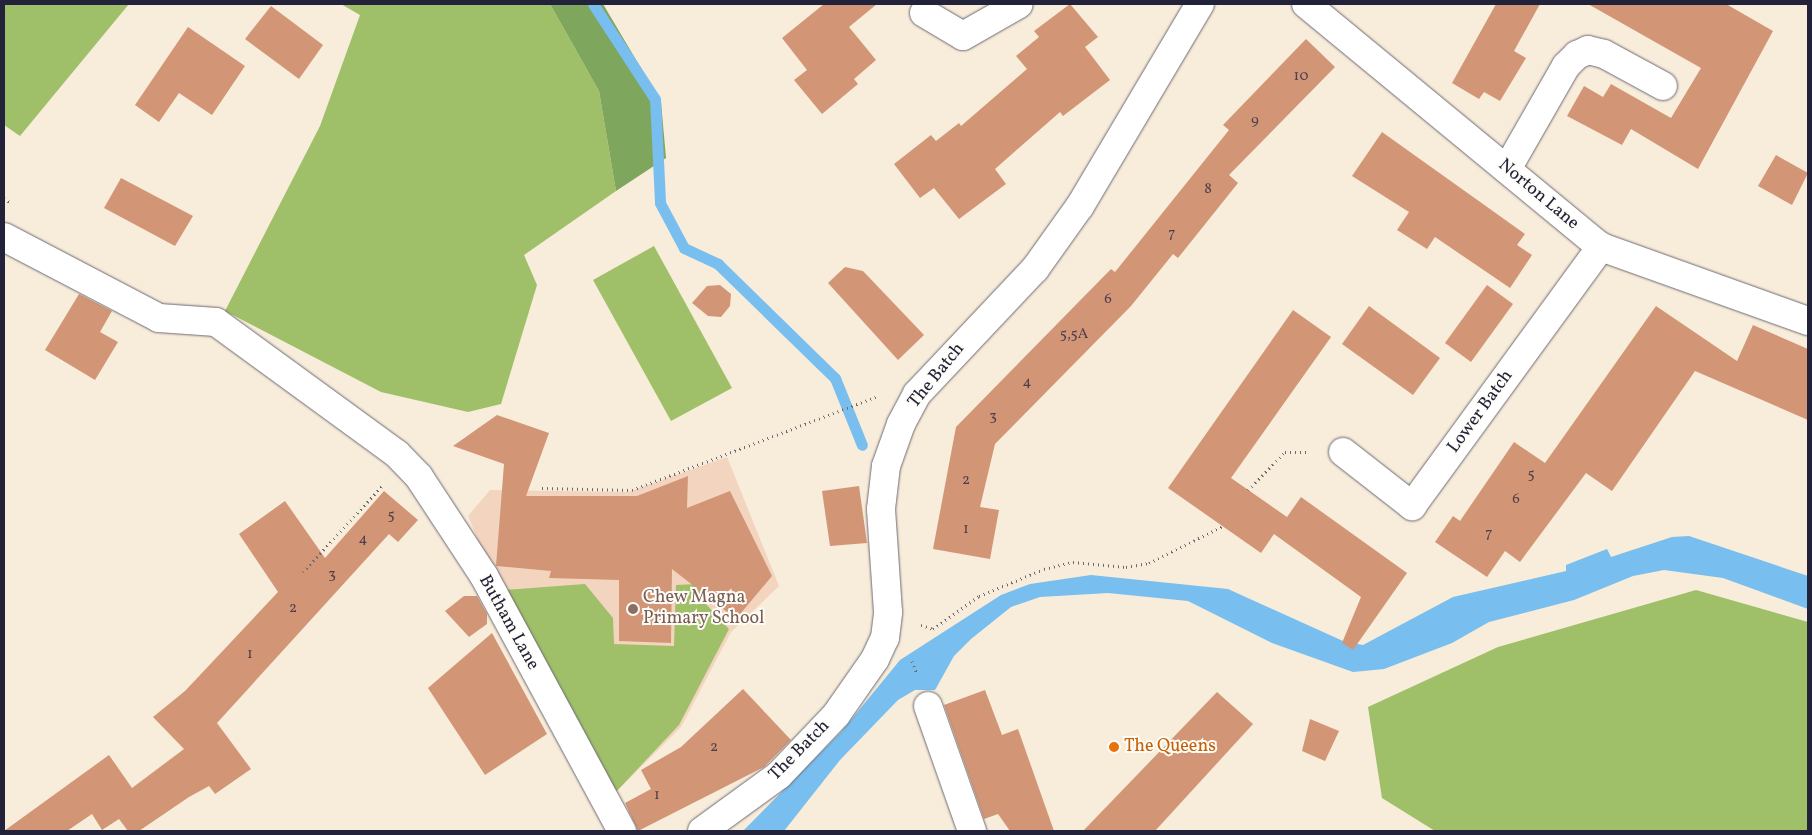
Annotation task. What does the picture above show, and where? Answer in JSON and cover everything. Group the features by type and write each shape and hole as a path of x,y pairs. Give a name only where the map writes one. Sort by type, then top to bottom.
{"street":[{"path":"924,13 964,36 1019,4"},
{"name":"The Batch","path":"702,831 779,775 836,715 875,659 884,638 888,612 881,509 885,475 901,424 918,394 948,358 1035,269 1069,222 1200,4"},
{"name":"Norton Lane","path":"1306,4 1602,247 1808,320"},
{"path":"1507,169 1566,66 1577,55 1588,50 1604,54 1663,86"},
{"name":"Butham Lane","path":"4,237 159,318 216,322 370,432 404,461 419,477 484,576 622,831"},
{"name":"Lower Batch","path":"1343,452 1412,506 1602,247"},
{"path":"928,706 972,831"}],"path":[{"path":"542,488 632,490 872,398"},
{"path":"1248,490 1285,452 1343,452"},
{"path":"303,572 404,461"},
{"path":"916,621 933,629 994,588 1044,569 1073,562 1126,568 1149,564 1223,526"}],"shaded area":[{"name":"Chew Magna Primary School","path":"727,457 779,586 731,632 681,727 614,794 493,576 468,516 490,490 628,492"}],"green space":[{"path":"4,4 129,4 20,136 4,125"},
{"path":"341,4 550,4 599,91 616,191 524,255 537,285 501,404 468,412 381,392 225,311 320,126 360,15"},
{"path":"550,4 603,4 661,102 666,158 616,191 599,91"},
{"path":"654,246 732,388 671,421 593,280"},
{"path":"585,584 613,618 614,644 674,646 676,585 697,584 705,603 729,629 679,725 614,794 506,590"},
{"path":"1696,590 1808,622 1808,831 1435,831 1382,798 1368,707 1498,647"}],"water":[{"path":"1689,536 1808,576 1808,609 1723,578 1664,570 1633,576 1574,600 1489,622 1452,643 1384,669 1353,672 1272,643 1188,601 1108,593 1040,597 1011,607 971,639 954,656 935,690 915,690 898,700 840,760 784,831 743,831 841,732 900,660 1001,595 1030,584 1091,575 1228,589 1343,641 1363,645 1453,597 1566,571 1566,565 1607,549 1611,557 1672,537"}],"building":[{"path":"824,4 877,4 849,27 876,60 854,79 858,84 822,114 794,80 807,70 782,38"},
{"path":"1070,4 1098,37 1085,47 1110,80 1063,116 1060,112 995,169 1006,184 959,219 934,188 920,198 894,164 931,135 936,141 959,123 961,126 1027,69 1016,56 1039,37 1034,31"},
{"path":"1496,4 1540,4 1514,51 1526,58 1500,101 1484,92 1479,99 1452,83"},
{"path":"1588,4 1726,4 1773,31 1698,169 1631,129 1622,145 1567,116 1584,86 1603,97 1611,84 1671,118 1701,68"},
{"path":"271,6 323,45 299,79 245,39"},
{"path":"188,27 245,66 212,115 179,93 159,122 135,105"},
{"path":"1306,39 1335,67 1229,175 1238,183 1178,258 1173,254 1131,306 995,444 980,507 999,510 990,559 933,549 956,427 1111,269 1115,272 1229,130 1223,125"},
{"path":"1382,132 1525,234 1517,245 1532,255 1510,288 1435,237 1427,249 1397,230 1409,212 1352,176"},
{"path":"1776,155 1808,173 1792,205 1758,186"},
{"path":"121,178 193,216 175,246 104,208"},
{"path":"845,267 863,271 924,335 898,360 828,283"},
{"path":"720,285 731,294 730,306 721,317 708,316 692,303 707,286"},
{"path":"1487,285 1513,304 1471,362 1445,343"},
{"path":"79,294 112,311 100,332 118,342 95,380 45,350"},
{"path":"1369,306 1440,358 1413,395 1342,344"},
{"path":"1656,306 1737,361 1753,325 1808,349 1808,420 1695,371 1612,491 1586,473 1520,562 1505,551 1487,577 1435,542 1453,516 1460,521 1514,442 1545,463"},
{"path":"1293,310 1331,337 1231,478 1287,517 1301,497 1407,573 1353,650 1342,643 1361,597 1274,534 1261,553 1168,488"},
{"path":"497,415 549,433 526,496 637,496 688,476 687,508 730,491 772,576 736,619 672,569 671,643 619,641 619,580 549,578 551,571 496,566 504,464 453,446"},
{"path":"859,486 867,543 830,546 822,491"},
{"path":"384,491 418,520 398,542 389,534 217,723 251,769 215,794 209,786 189,797 139,831 128,831 119,819 102,830 92,814 67,831 4,831 109,755 132,788 184,749 153,717 185,691 278,592 239,534 285,501 325,558"},
{"path":"464,596 477,596 487,614 487,624 469,637 445,611"},
{"path":"492,633 547,734 485,775 428,688"},
{"path":"743,689 791,740 764,767 638,831 625,803 651,789 641,770 681,747"},
{"path":"985,690 1002,735 1018,729 1054,831 1010,831 998,814 984,819 944,705"},
{"path":"1217,692 1253,724 1155,831 1083,831"},
{"path":"1310,719 1339,731 1325,761 1302,751"}],"waterway":[{"path":"593,4 655,99 660,203 684,248 718,264 835,378 862,445"}],"place":[{"name":"Chew Magna Primary School","path":"633,609"},
{"name":"The Queens","path":"1114,747"}]}
